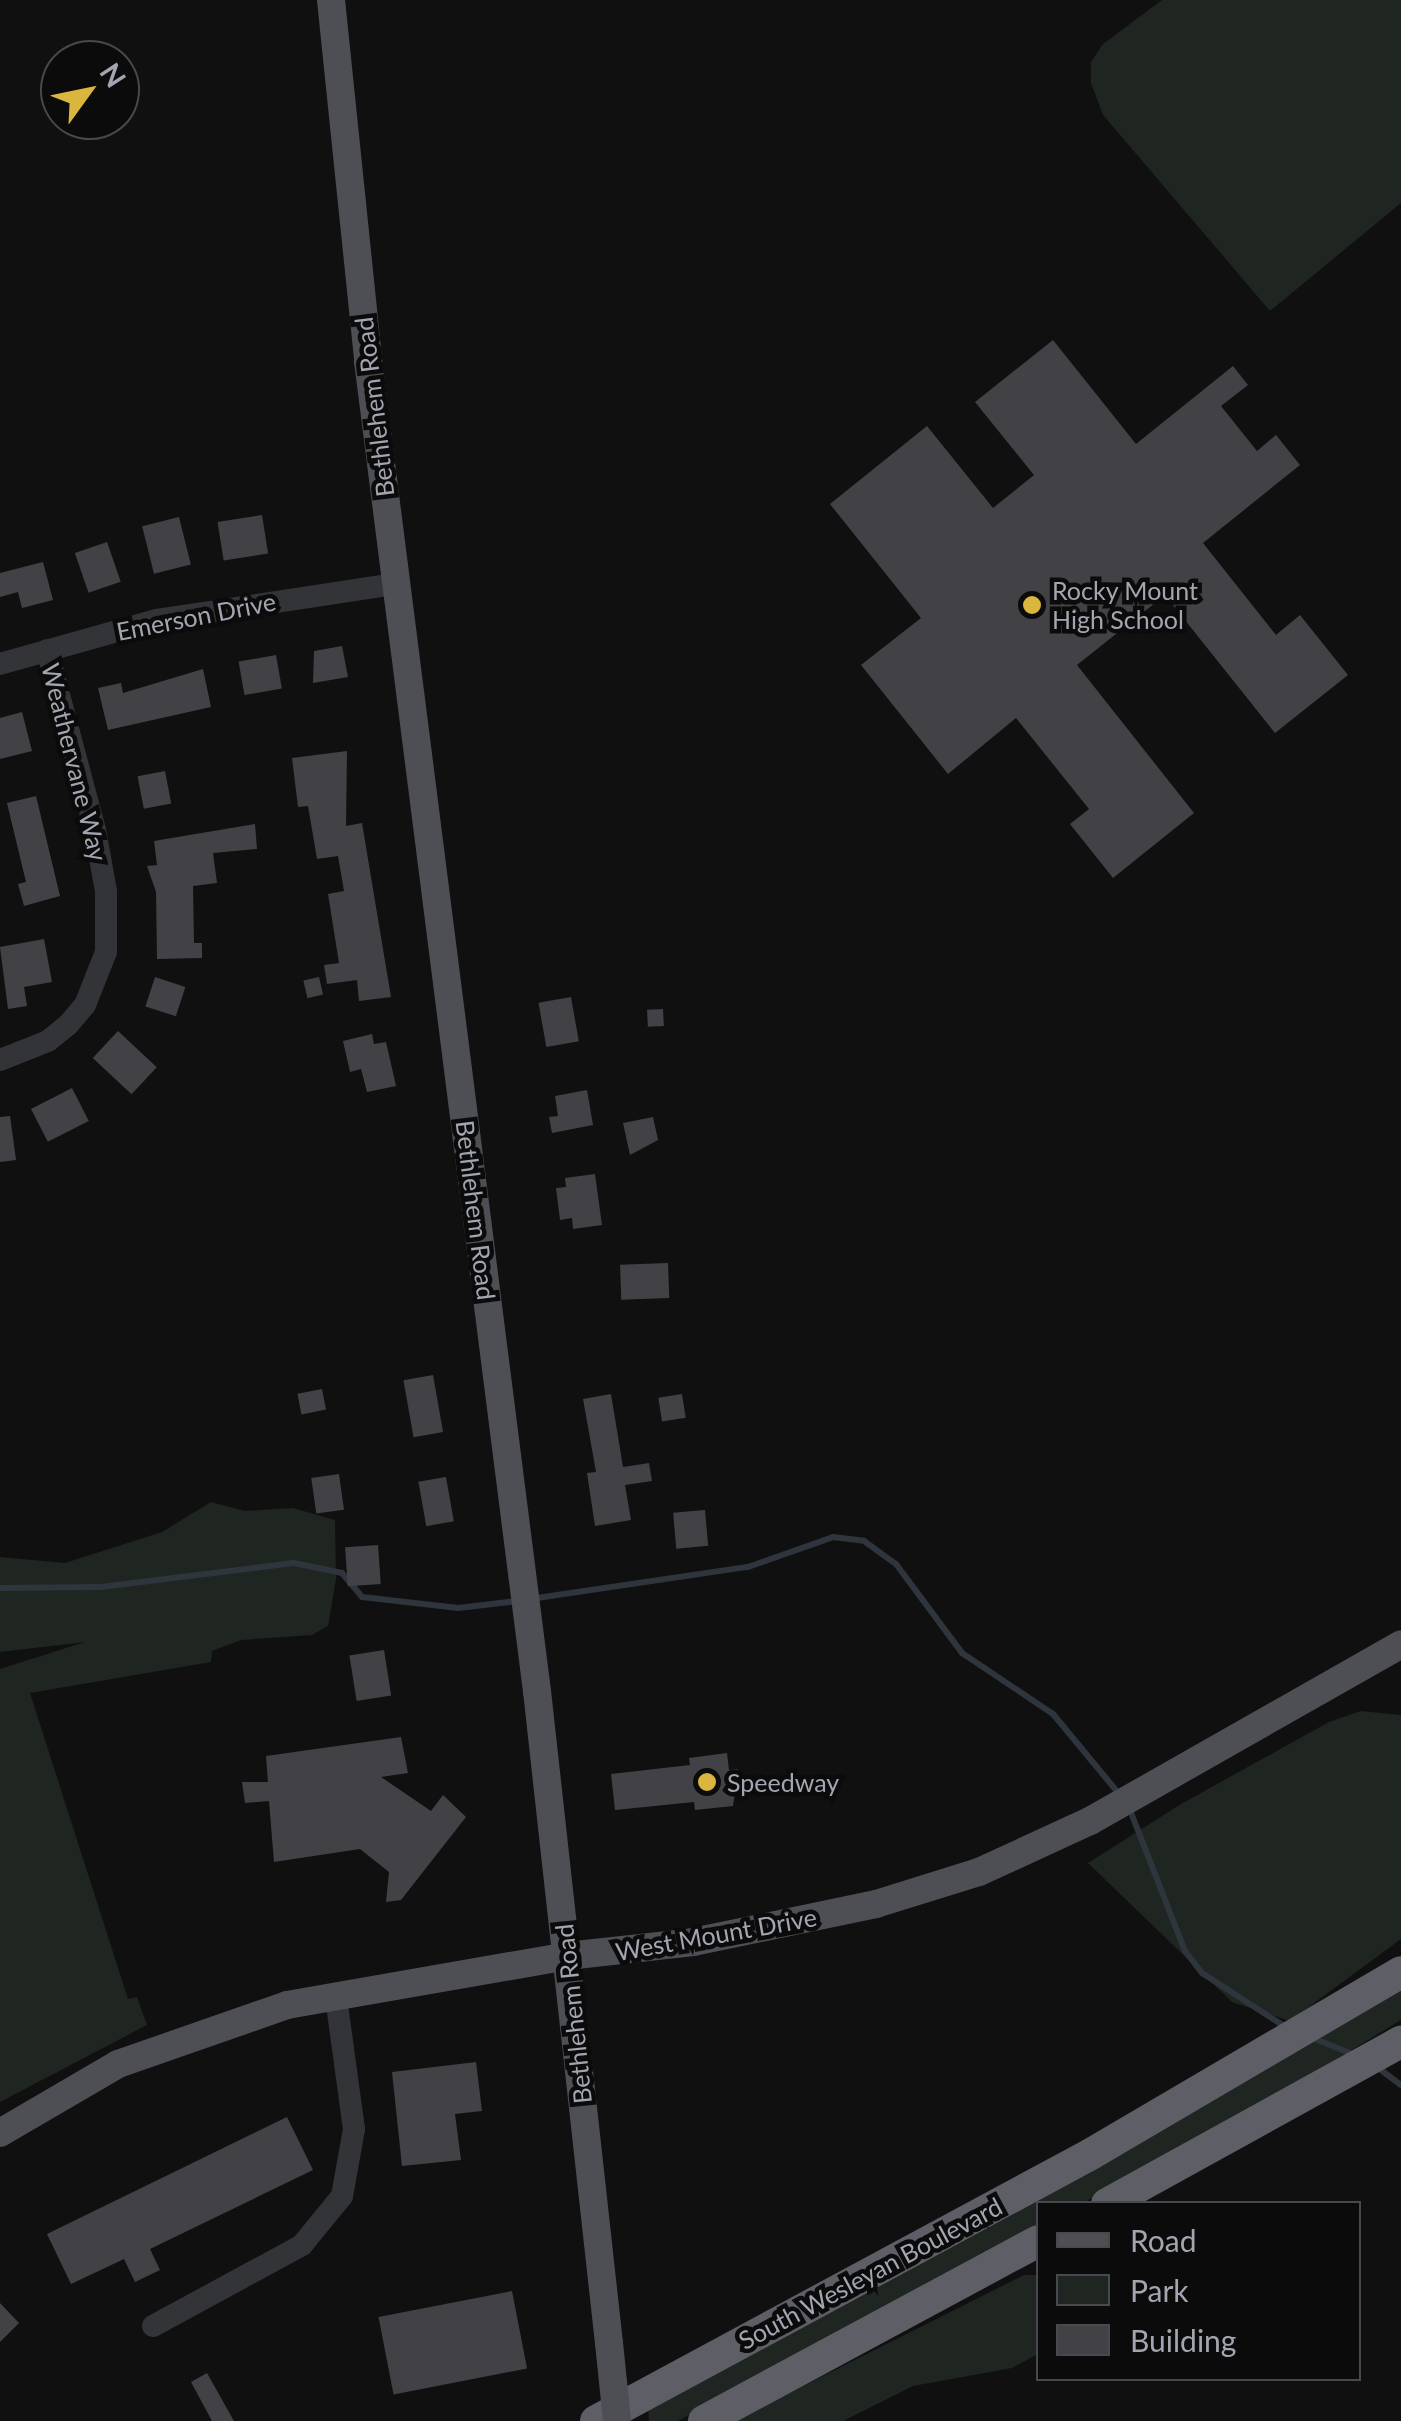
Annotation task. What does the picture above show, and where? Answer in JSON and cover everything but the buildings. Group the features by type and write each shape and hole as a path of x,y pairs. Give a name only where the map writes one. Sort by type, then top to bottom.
{"highway":[{"name":"South Wesleyan Boulevard","path":"596,2421 1091,2154 1401,1972"},
{"path":"1112,2201 1401,2042"},
{"name":"South Wesleyan Boulevard","path":"704,2421 1036,2242"}],"main road":[{"name":"Bethlehem Road","path":"331,0 395,584 567,1956 617,2421"},
{"name":"West Mount Drive","path":"0,2133 118,2064 174,2040 336,1997 567,1956 693,1942 876,1904 980,1872 1090,1821 1401,1644"}],"street":[{"name":"Emerson Drive","path":"0,664 157,620 395,584"},
{"name":"Weathervane Way","path":"0,1060 48,1041 68,1024 86,1005 106,952 96,830 47,650"},
{"path":"153,2326 302,2244 342,2196 354,2128 336,1997"}],"green space":[{"path":"1162,0 1401,0 1401,203 1270,311 1103,115 1091,83 1091,62 1103,44"},
{"path":"211,1502 245,1511 293,1508 335,1520 336,1579 328,1626 312,1635 241,1640 212,1651 211,1662 30,1693 128,1999 137,1997 147,2025 0,2102 0,1669 85,1642 0,1652 0,1557 65,1563 162,1532"},
{"path":"1361,1711 1401,1715 1401,1939 1290,2021 1232,2002 1088,1863 1181,1804 1329,1722"},
{"path":"1401,1987 1401,2020 1261,2105 1087,2201 1036,2201 1036,2228 678,2421 649,2421 648,2406"},
{"path":"1024,2275 1036,2275 1036,2355 1012,2368 913,2386 843,2421 733,2421"}],"waterway":[{"path":"530,1599 748,1567 833,1537 864,1541 896,1564 962,1653 1053,1714 1120,1795"},
{"path":"0,1588 101,1587 294,1563 342,1573 362,1597 458,1608 518,1601"},
{"path":"1130,1810 1185,1951 1202,1973 1287,2028"},
{"path":"1313,2038 1352,2054"},
{"path":"1377,2067 1401,2085"}],"place":[{"name":"Rocky Mount High School","path":"1032,605"},
{"name":"Speedway","path":"707,1782"}]}
